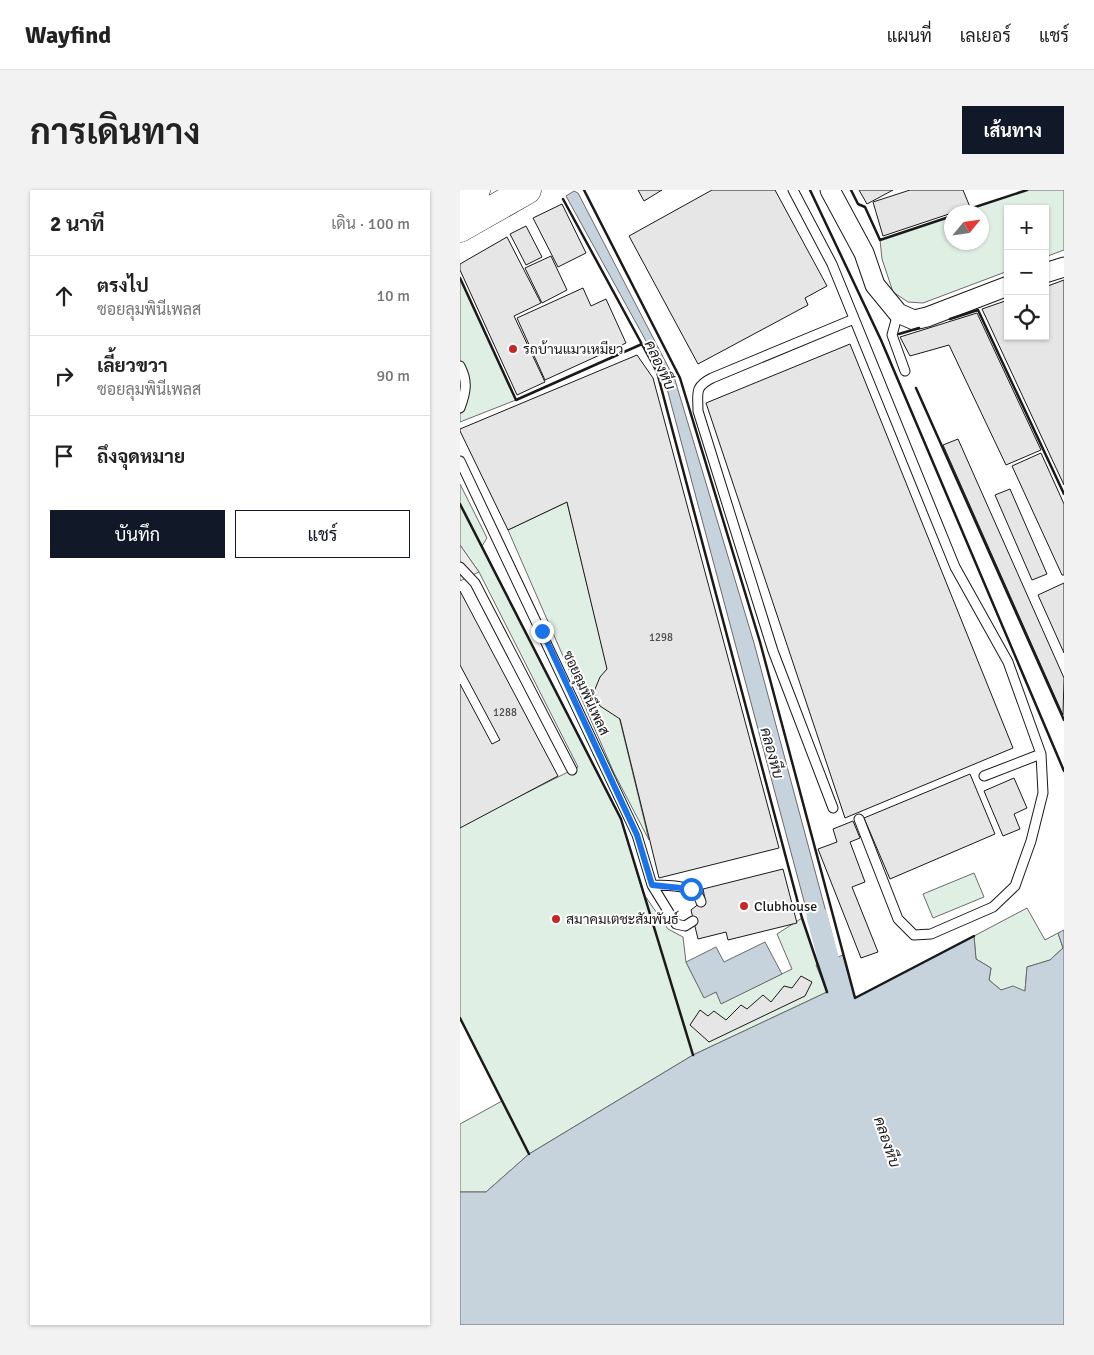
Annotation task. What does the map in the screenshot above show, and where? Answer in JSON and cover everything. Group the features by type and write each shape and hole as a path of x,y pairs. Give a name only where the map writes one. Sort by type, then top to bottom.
{"main road":[{"path":"460,199 476,190"},
{"path":"460,228 527,190"}],"street":[{"path":"830,190 864,253 875,285 898,313 914,320 932,316 1004,288"},
{"path":"1049,272 1064,267"}],"lane":[{"path":"793,190 832,264 956,567 1008,662 1040,754 1043,792 1031,841 1015,886 993,907 931,934 914,935 898,919 859,819"},
{"path":"898,313 892,335 904,371"},
{"path":"833,808 773,651 698,411 698,390 700,384 712,378 854,319"},
{"path":"460,366 466,376 467,386 460,408"},
{"name":"ซอยลุมพินีเพลส","path":"460,461 637,835 652,885 676,924 685,926 693,921"},
{"path":"460,567 475,583 572,770"},
{"path":"984,776 1040,754"},
{"path":"652,885 691,889 700,896 701,902"}],"green space":[{"path":"1027,190 1064,190 1064,250 1049,256 1049,205 1004,205 1004,273 923,303 908,302 893,292 882,259 880,240 944,218 944,250 989,250 989,205 981,205"},
{"path":"460,278 516,400 460,422"},
{"name":"สมาคมเตชะสัมพันธ์","path":"460,484 487,538 482,546 621,819 643,893 668,929 683,937 686,962 704,997 716,992 722,1003 792,969 777,934 802,918 827,992 693,1055 529,1154 486,1192 460,1192 460,1124 502,1101 460,1018 460,826 578,767 479,572 460,545"},
{"path":"567,502 649,840 614,773 508,530"},
{"path":"974,873 984,897 933,918 923,894"},
{"path":"1027,908 1045,940 1058,933 1063,948 1050,960 1027,967 1025,992 1001,990 989,980 991,968 976,959 974,936"}],"shaded area":[{"path":"460,545 479,572 460,581"}],"water":[{"path":"574,191 578,193 675,380 754,643 834,942 816,946 662,370 566,196"},
{"path":"1064,930 1064,1325 460,1325 460,1192 486,1192 529,1154 693,1055 827,992 816,965 843,955 855,998 974,936 976,959 991,968 989,980 1001,990 1013,986 1025,991 1027,967 1050,960 1063,948 1058,933"},
{"path":"765,942 782,974 721,1004 716,992 704,998 686,962 716,947 724,962"}],"building":[{"path":"638,190 662,190 644,201"},
{"path":"712,190 775,190 827,286 805,298 808,305 698,364 629,236"},
{"path":"859,190 893,190 867,204"},
{"path":"910,190 963,190 969,205 944,205 944,216 883,236 873,202"},
{"path":"562,204 586,253 558,267 533,218"},
{"path":"526,226 542,257 526,265 510,234"},
{"name":"รถบ้านแมวเหมียว","path":"507,237 541,303 514,316 545,382 517,395 460,270 460,264"},
{"path":"551,256 567,290 542,303 525,268"},
{"path":"1064,280 1064,485 982,309 1004,301 1004,340 1049,340 1049,286"},
{"path":"583,288 591,306 606,299 626,343 545,380 517,318"},
{"path":"977,313 1041,450 1006,465 949,345 910,356 900,337"},
{"path":"850,344 1013,748 845,818 706,403"},
{"path":"637,355 653,378 779,848 659,878 620,719 600,706 596,698 595,689 600,677 607,669 567,502 508,530 460,431 460,429"},
{"path":"958,439 1064,678 1063,715 943,445"},
{"path":"1041,453 1064,504 1064,575 1062,575 1012,466"},
{"path":"1010,489 1047,574 1032,580 995,495"},
{"path":"1064,583 1064,653 1038,595"},
{"path":"460,591 558,776 460,828 460,684 492,744 500,740 460,665"},
{"path":"970,774 995,834 890,879 864,818"},
{"path":"1014,778 1027,808 1014,814 1020,829 1003,836 984,791"},
{"path":"853,821 860,838 850,842 865,882 852,887 878,952 861,958 818,849 837,842 833,829"},
{"name":"Clubhouse","path":"783,869 797,923 728,940 726,932 698,939 691,910 705,899 703,889"},
{"path":"801,976 812,982 805,996 709,1042 690,1025 700,1010 708,1016 714,1011 726,1020 741,1005 747,1009 763,995 771,1002 784,986 792,988"}],"waterway":[{"name":"คลองหีบ","path":"817,916 836,988"}],"wall":[{"path":"584,190 680,378 760,642 855,998 974,936"},
{"path":"810,190 881,340 1064,771"},
{"path":"851,190 858,204 865,207 880,240 944,219"},
{"path":"981,205 1027,190"},
{"path":"563,199 657,372 802,918 827,992"},
{"path":"460,278 516,400 642,344"},
{"path":"950,319 978,310 1064,494"},
{"path":"899,334 919,328"},
{"path":"916,388 1064,720"},
{"path":"460,504 621,819 693,1055"},
{"path":"460,1018 529,1154"}],"place":[{"name":"รถบ้านแมวเหมียว","path":"513,349"},
{"name":"Clubhouse","path":"744,906"},
{"name":"สมาคมเตชะสัมพันธ์","path":"556,919"}],"route":[{"path":"542,631 637,835 652,885 691,889"}]}
